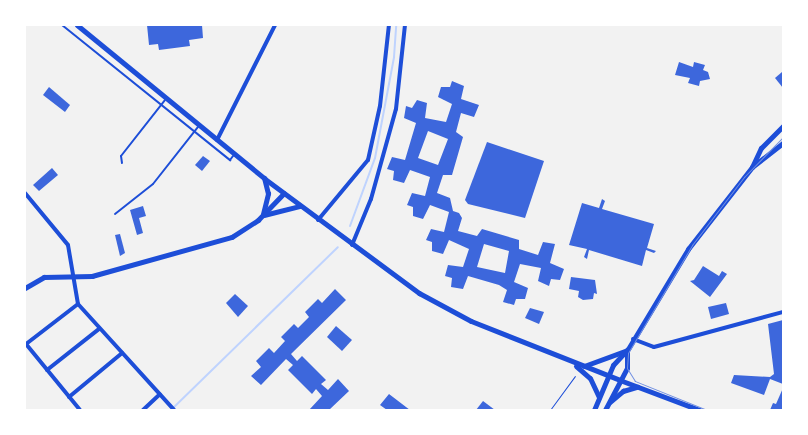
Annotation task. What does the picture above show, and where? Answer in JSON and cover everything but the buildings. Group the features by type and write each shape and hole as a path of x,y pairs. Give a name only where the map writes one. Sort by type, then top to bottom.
{"main road":[{"path":"77,25 234,154 318,220 439,304 574,364 620,380"},
{"path":"752,168 761,148 783,126"},
{"path":"594,410 613,366 628,349 699,233 752,168 783,143"},
{"path":"582,366 628,349"},
{"path":"606,407 627,368 628,349"},
{"path":"574,364 590,378 599,397"},
{"path":"613,366 613,375 620,380"},
{"path":"609,375 614,381 614,392"}],"street":[{"path":"218,140 275,25"},
{"path":"318,220 368,160 380,106 389,25"},
{"path":"352,244 371,199 396,109 405,25"},
{"path":"263,215 268,194 264,178"},
{"path":"25,193 65,240 78,304 174,410"},
{"path":"25,288 44,277 102,274 232,237 263,215 284,193"},
{"path":"263,215 300,206"},
{"path":"78,304 26,344 80,410"},
{"path":"633,338 654,347 783,312"},
{"path":"47,370 99,329"},
{"path":"69,397 122,353"},
{"path":"620,380 700,410"},
{"path":"606,407 623,391 638,387"},
{"path":"143,410 160,394"}],"lane":[{"path":"62,25 230,160 234,154"},
{"path":"122,163 121,156 166,98"},
{"path":"115,214 153,184 200,125"}],"path":[{"path":"550,410 575,376"}],"waterway":[{"path":"350,226 375,158 394,57 396,25"},
{"path":"171,410 338,247"}],"tram line":[{"path":"707,410 635,381 627,368 628,353 692,245 744,177 783,137"}]}
